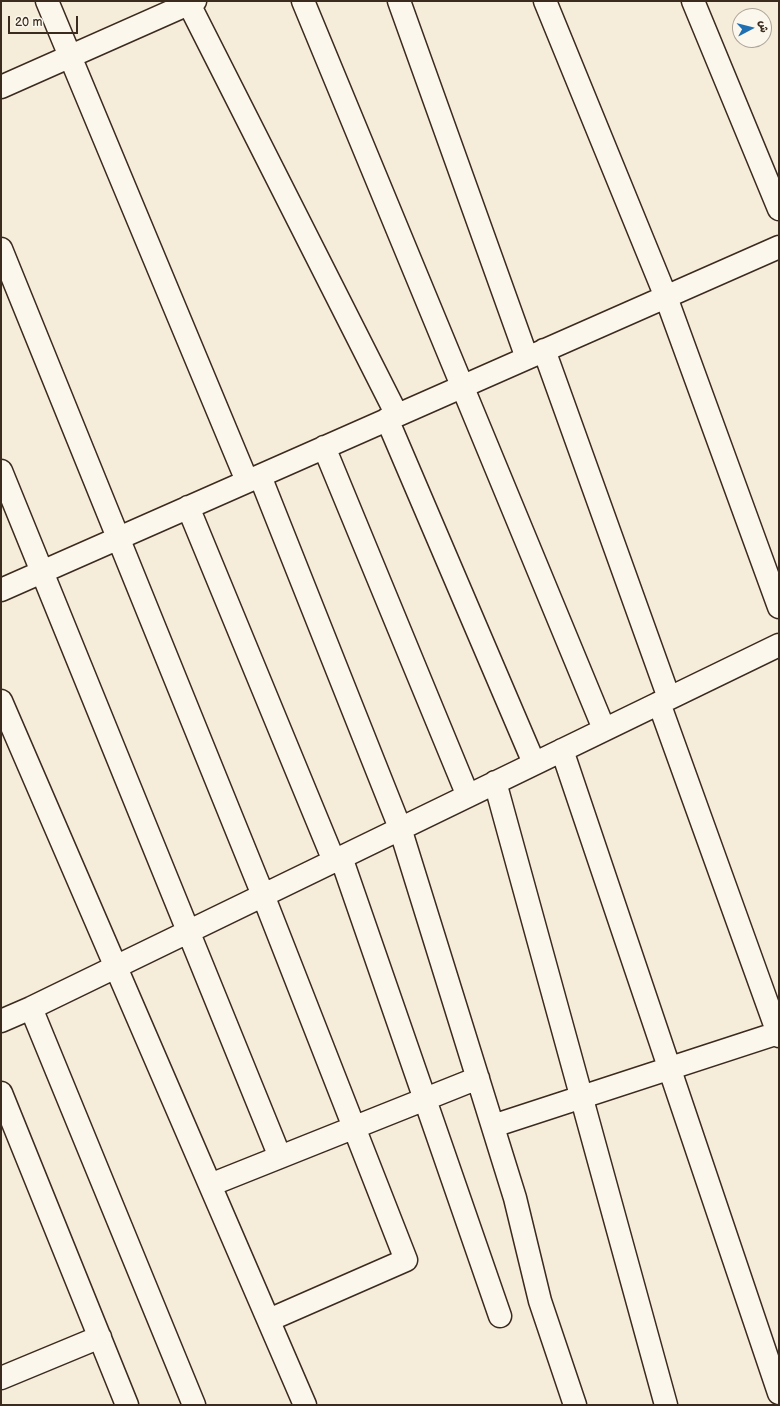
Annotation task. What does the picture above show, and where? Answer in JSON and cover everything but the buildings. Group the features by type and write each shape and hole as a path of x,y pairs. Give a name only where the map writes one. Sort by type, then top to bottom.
{"street":[{"path":"47,1 253,478 400,828 515,1198 540,1301 575,1405"},
{"path":"303,1 604,730"},
{"path":"399,1 535,354 771,990 778,1035 670,1068 493,1126"},
{"path":"545,1 666,296 779,607"},
{"path":"693,1 779,209"},
{"path":"1,87 192,2 392,417 534,764"},
{"path":"1,590 779,247"},
{"path":"1,249 263,895 406,1260 269,1320"},
{"path":"324,448 468,796"},
{"path":"1,471 280,1157"},
{"path":"188,507 337,859 425,1099 500,1316"},
{"path":"2,1017 31,1008 779,645"},
{"path":"1,701 305,1405"},
{"path":"562,750 779,1393"},
{"path":"495,782 666,1405"},
{"path":"31,1008 194,1405"},
{"path":"210,1185 478,1078"},
{"path":"1,1093 127,1405"},
{"path":"1,1378 100,1337"}]}
